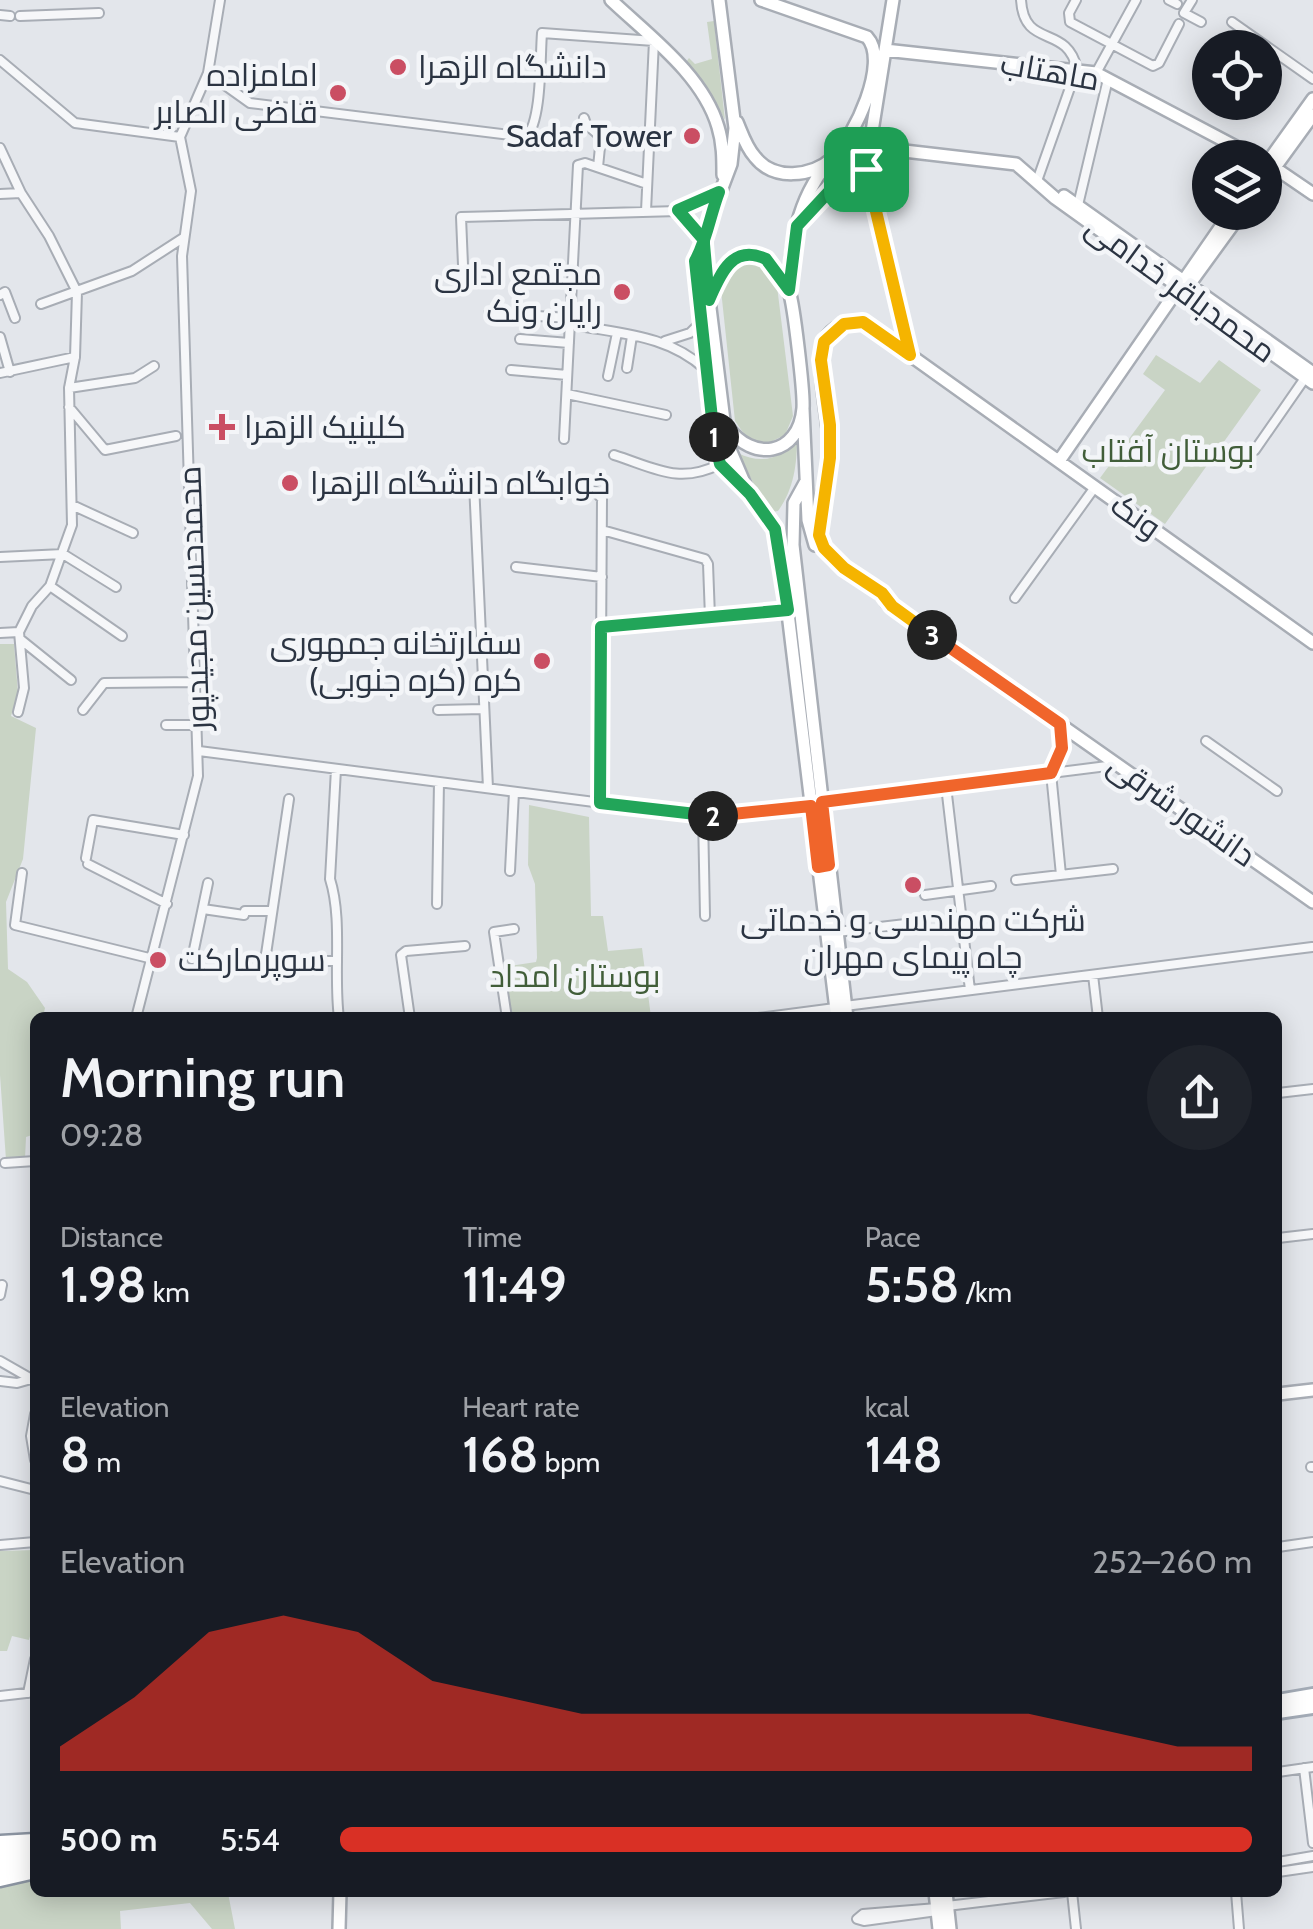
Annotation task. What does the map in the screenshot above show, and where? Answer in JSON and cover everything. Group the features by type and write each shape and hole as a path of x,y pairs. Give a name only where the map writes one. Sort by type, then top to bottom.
{"highway":[{"path":"0,1842 30,1841"},
{"path":"0,1879 30,1869"}],"main road":[{"path":"612,0 690,78 713,113 722,144 721,187"},
{"path":"719,0 733,114 733,154 695,261 711,426 720,464 772,522 778,538 817,804"},
{"path":"761,0 866,37 874,47 871,88 832,158"},
{"path":"893,0 866,169 910,355"},
{"name":"ماهتاب","path":"885,50 1077,69 1102,76 1223,140"},
{"path":"733,114 752,153 771,170 797,174 832,158 858,131 879,87"},
{"path":"1282,141 1313,99"},
{"path":"1282,147 1313,116"},
{"name":"محمدباقر خدامی","path":"869,150 1024,172 1310,378"},
{"name":"دانشور شرقی","path":"832,158 806,194 797,226 789,290 812,539 822,556 840,573 1313,902"},
{"path":"797,226 836,184 866,169"},
{"name":"ماهتاب","path":"1282,174 1313,194"},
{"name":"محمدباقر خدامی","path":"1051,192 1060,193 1078,205 1150,262"},
{"path":"1059,461 1219,230"},
{"path":"1183,286 1228,230"},
{"path":"704,242 724,421 736,470 750,494"},
{"path":"709,300 728,263 744,255 766,259 789,290"},
{"name":"ونک","path":"892,606 882,593 844,568 824,548 819,535 830,458 821,351 836,328 863,322 1313,643"},
{"path":"724,421 745,446 752,450 774,450 791,437 803,409"},
{"path":"807,480 794,502 793,545 841,1012"},
{"path":"824,866 837,932 841,1012"},
{"path":"1282,1394 1313,1390"},
{"path":"1282,1700 1313,1696"},
{"path":"1282,1711 1313,1706"},
{"path":"0,1855 30,1852"},
{"path":"0,1866 30,1867"},
{"path":"339,1929 340,1897"},
{"path":"939,1929 942,1904"},
{"path":"942,1904 950,1929"}],"street":[{"path":"48,0 48,14"},
{"path":"0,60 75,122 180,138 208,72 220,0"},
{"path":"1021,0 1026,26 1064,45 1077,69"},
{"path":"1076,0 1068,14 1070,22 1155,66 1178,24"},
{"path":"1192,0 1184,14 1201,22"},
{"path":"1078,205 1102,76 1133,1"},
{"path":"0,15 98,13"},
{"path":"1232,22 1313,79"},
{"path":"208,72 250,103 526,136 534,118 542,33 654,41 646,212"},
{"path":"1037,181 1072,82"},
{"path":"584,118 602,137 598,167"},
{"name":"محمدحسین مجیدپور","path":"138,1012 198,776 183,238 192,192 180,138"},
{"path":"0,148 77,292 69,407 72,525 50,586 32,606 19,635 24,688 18,712"},
{"path":"564,439 578,165 585,163 647,184"},
{"path":"464,289 461,218 678,210 721,187"},
{"path":"0,194 21,193"},
{"path":"678,210 704,242"},
{"path":"41,304 132,271 183,238"},
{"path":"0,295 5,292 15,318"},
{"path":"489,312 570,321 665,342 690,355 705,369"},
{"path":"665,342 690,333 700,322"},
{"path":"608,376 617,333"},
{"path":"627,368 632,336"},
{"path":"0,337 10,372"},
{"path":"520,339 569,343"},
{"path":"0,372 75,356"},
{"path":"70,388 134,378 154,366"},
{"path":"511,370 568,375"},
{"path":"1255,450 1310,378"},
{"path":"566,394 666,415"},
{"path":"69,407 105,450 176,436"},
{"path":"614,455 684,476 700,474 720,464"},
{"path":"474,483 488,788"},
{"path":"526,483 596,492 602,499 600,803"},
{"path":"1015,598 1095,487"},
{"path":"72,505 133,533"},
{"path":"602,530 705,559 710,617"},
{"path":"0,557 63,554 116,587"},
{"path":"516,566 602,576"},
{"path":"50,586 122,636"},
{"path":"601,627 788,610"},
{"path":"0,633 19,635 71,680"},
{"path":"429,651 480,648"},
{"path":"83,710 104,683 197,682"},
{"path":"438,710 484,709"},
{"path":"1060,724 1062,748 1051,773 1061,874"},
{"path":"166,725 198,725"},
{"path":"1206,742 1277,791"},
{"path":"199,751 703,816 1118,765"},
{"path":"336,769 330,879 335,894 339,1012"},
{"path":"436,904 440,782"},
{"path":"946,786 970,990"},
{"path":"510,871 514,792"},
{"path":"289,799 265,960 335,960"},
{"path":"703,816 705,916"},
{"path":"166,904 87,860 93,820 184,835"},
{"path":"1016,880 1113,868"},
{"path":"22,873 15,925 153,959"},
{"path":"192,959 208,883"},
{"path":"925,895 991,886"},
{"path":"204,909 244,916 245,911 270,911"},
{"path":"837,932 914,923"},
{"path":"506,1012 494,932 514,929"},
{"path":"409,1012 401,955 406,950 465,946"},
{"path":"841,1012 970,990 1312,948"},
{"path":"1093,975 1097,1012"},
{"path":"1282,1092 1313,1088"},
{"path":"5,1163 30,1162"},
{"path":"1282,1238 1313,1234"},
{"path":"0,1361 30,1378"},
{"path":"0,1381 30,1381"},
{"path":"0,1481 30,1489"},
{"path":"0,1545 30,1542"},
{"path":"1282,1546 1313,1542"},
{"path":"0,1696 30,1693"},
{"path":"1282,1771 1309,1768 1313,1842"},
{"path":"1282,1861 1313,1856"},
{"path":"1282,1871 1313,1867"},
{"path":"942,1904 857,1919 864,1914 942,1904 1016,1897"},
{"path":"1069,1897 1076,1929"},
{"path":"1237,1897 1240,1929"}],"green space":[{"path":"714,21 725,120 704,82 686,62 689,58 695,64 712,59 707,22"},
{"path":"741,262 763,268 777,286 793,416 785,435 766,444 749,441 735,421 721,290 727,273"},
{"name":"بوستان آفتاب","path":"1156,355 1200,383 1219,360 1261,390 1165,524 1100,478 1165,390 1143,374"},
{"path":"797,438 791,485 778,511 772,512 767,510 738,453 755,459 771,458"},
{"path":"0,644 14,644 18,693 11,716 36,728 23,859 6,902 8,969 27,982 45,1008 44,1012 30,1012 30,1136 26,1137 25,1159 6,1160 0,1075"},
{"name":"بوستان امداد","path":"529,805 589,817 591,916 603,916 608,951 642,948 650,1012 510,1012 503,967 536,962 537,958 535,884 528,865"},
{"path":"30,1550 30,1636 29,1640 12,1636 7,1651 0,1651 0,1551"},
{"path":"30,1878 30,1897 229,1897 235,1929 212,1929 190,1903 120,1911 121,1929 0,1929 0,1884"}],"place":[{"name":"دانشگاه الزهرا","path":"398,67"},
{"name":"امامزاده قاضی الصابر","path":"338,93"},
{"name":"Sadaf Tower","path":"692,136"},
{"name":"مجتمع اداری رایان ونک","path":"622,292"},
{"name":"کلینیک الزهرا","path":"222,427"},
{"name":"خوابگاه دانشگاه الزهرا","path":"290,483"},
{"name":"سفارتخانه جمهوری کره (کره جنوبی)","path":"542,661"},
{"name":"شرکت مهندسی و خدماتی چاه پیمای مهران","path":"913,885"},
{"name":"سوپرمارکت","path":"158,960"}],"route":[{"path":"866,169 836,184 797,226 789,290 766,259 751,254 728,263 709,300 704,240 678,210 719,192 710,215 705,233 704,240 704,244 695,261 711,426 720,464 735,484 750,494 775,529 788,610 601,627 600,803 703,816 811,806 818,867 829,865 822,802 1051,773 1062,748 1060,724 892,606 882,593 844,568 824,548 819,535 830,458 830,425 821,360 824,342 836,328 863,322 910,355 866,169"}]}
